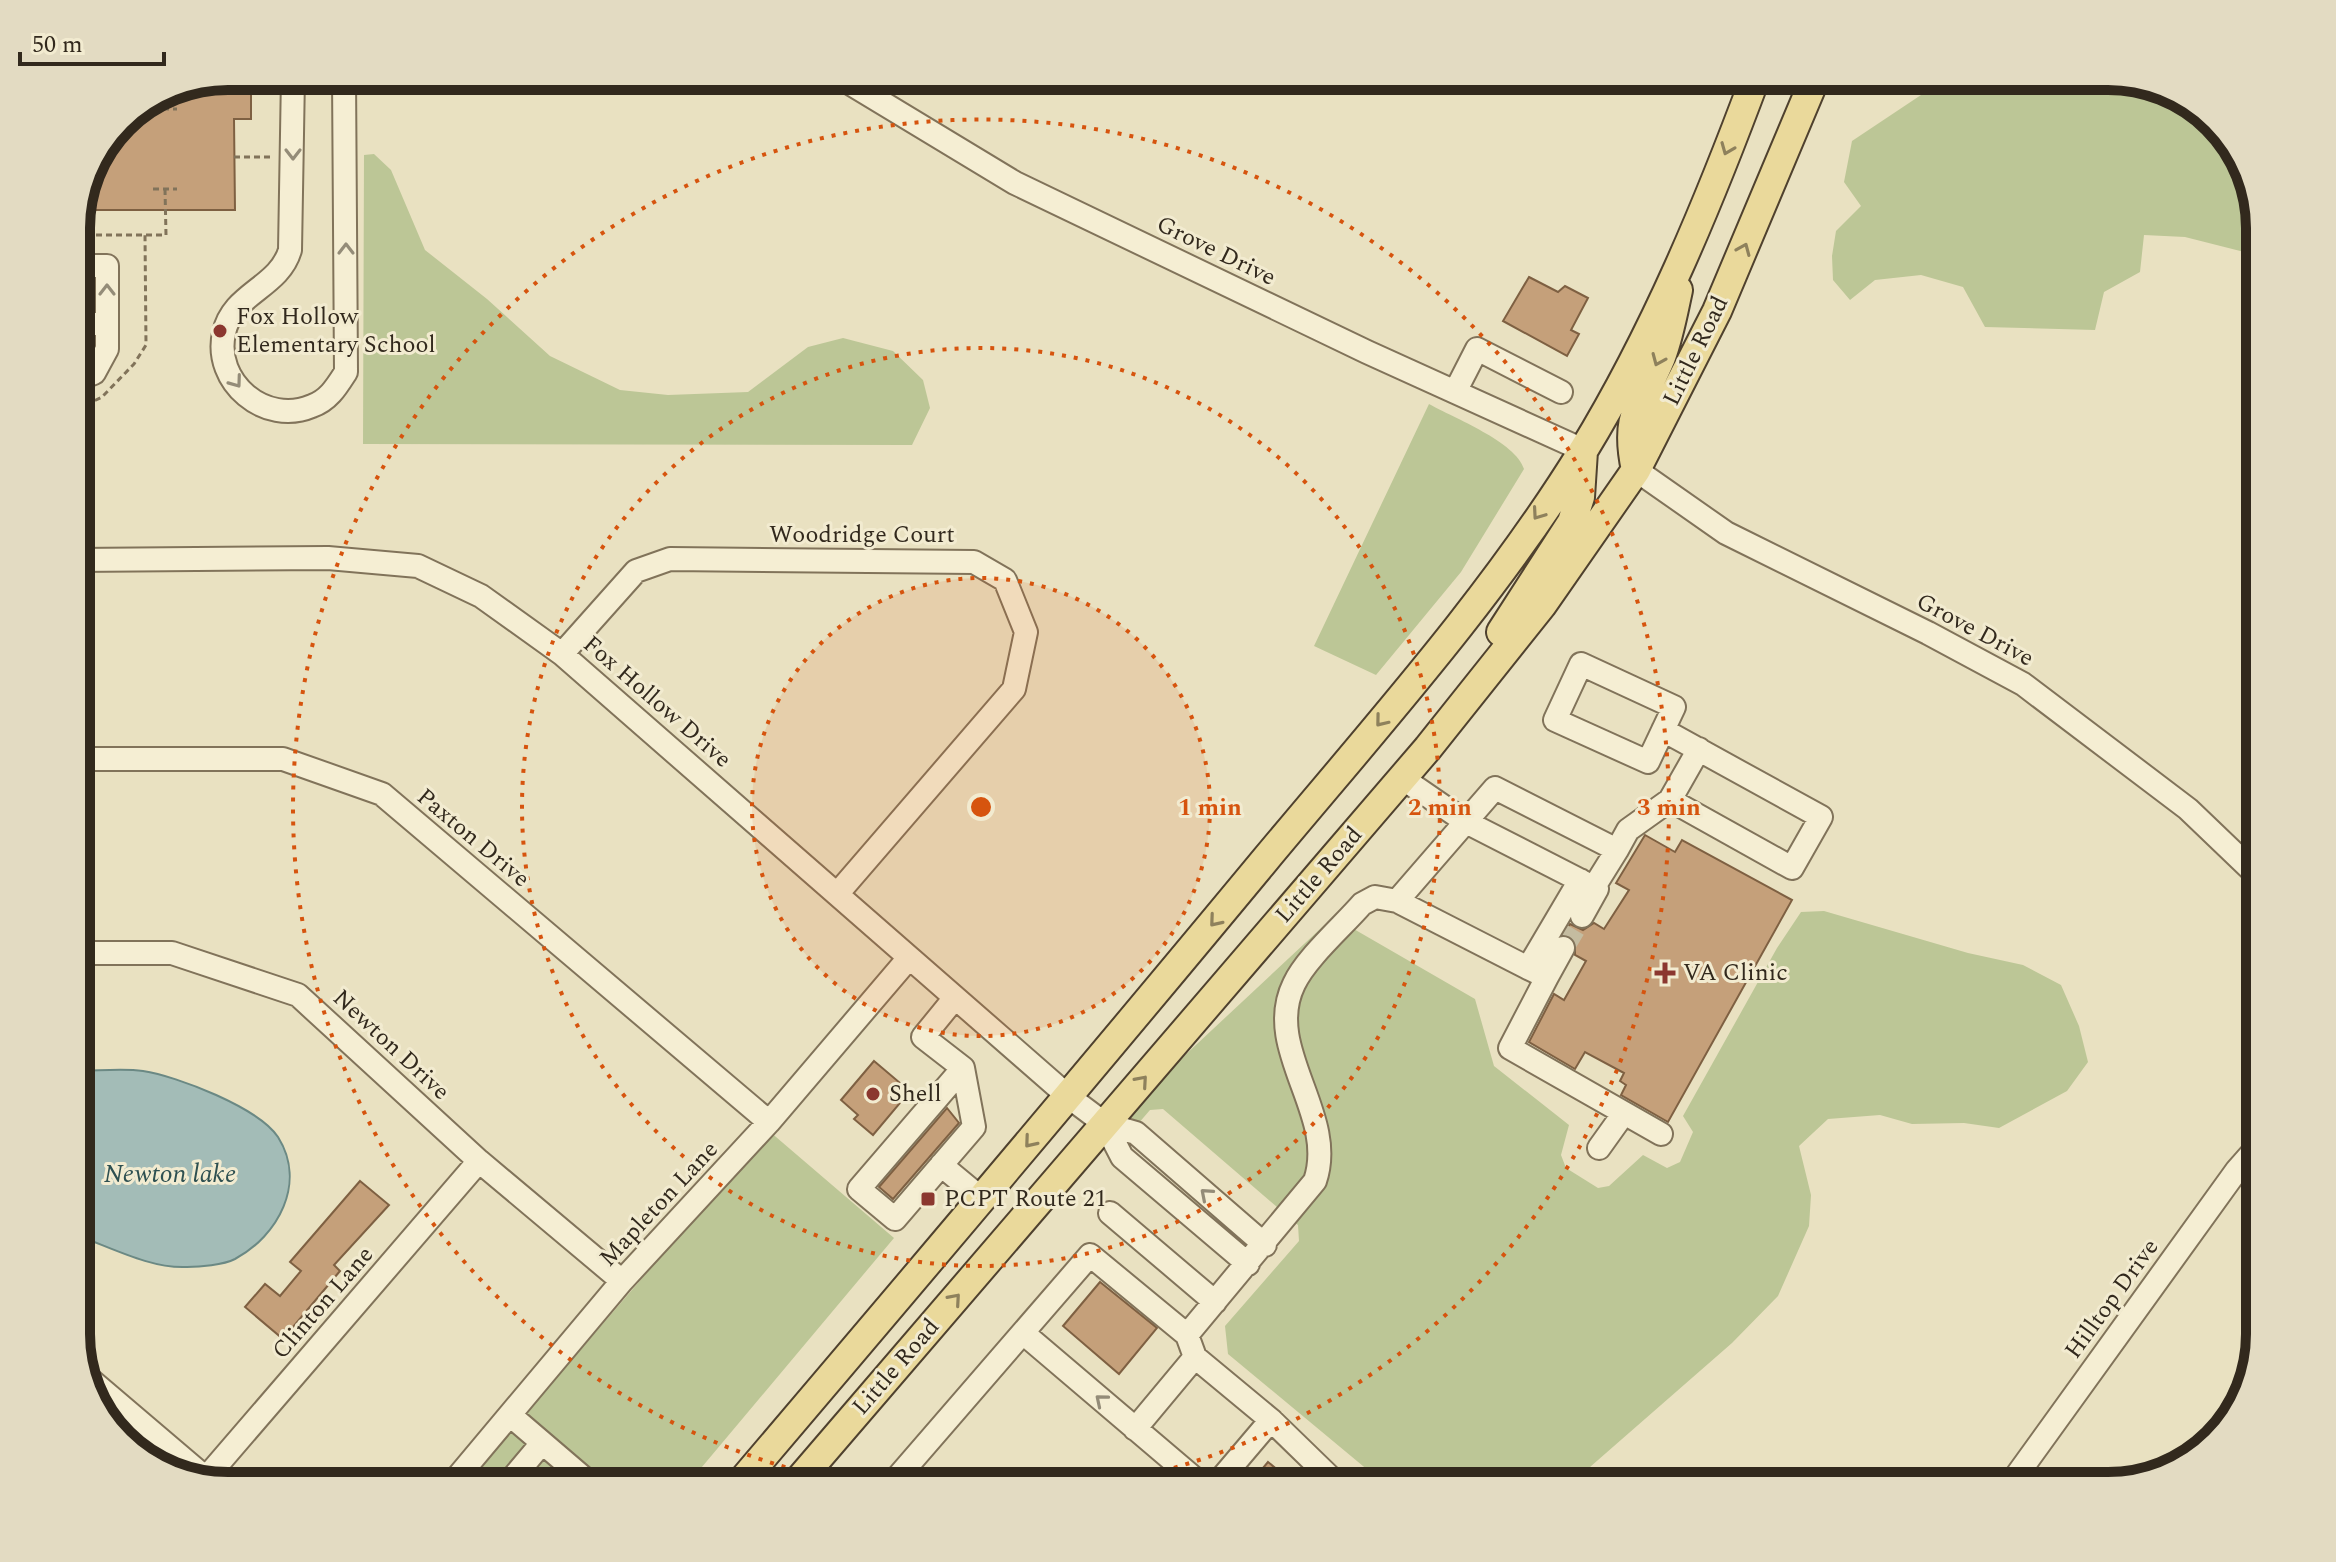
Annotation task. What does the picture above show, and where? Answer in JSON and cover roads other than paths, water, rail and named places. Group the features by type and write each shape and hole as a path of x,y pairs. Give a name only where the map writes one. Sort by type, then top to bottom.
{"main road":[{"name":"Little Road","path":"750,1472 1069,1097 1491,582 1583,450 1684,258 1750,90"},
{"name":"Little Road","path":"806,1472 1402,778 1542,605 1636,470 1717,311 1810,90"},
{"path":"1636,470 1629,431 1670,329 1684,258"},
{"path":"1484,677 1498,638 1572,522 1580,497 1583,450"}],"street":[{"path":"293,90 290,250 286,264 268,284 248,294 230,316 223,333 223,357 232,380 247,397 267,408 295,411 313,406 333,393 346,372 344,90"},
{"name":"Grove Drive","path":"861,90 1015,183 1583,450"},
{"path":"90,266 107,266 107,324 107,349 102,363 90,375"},
{"path":"90,324 107,324"},
{"path":"1455,392 1477,349 1561,392"},
{"name":"Grove Drive","path":"1636,470 1726,533 2023,684 2188,809 2246,865"},
{"name":"Fox Hollow Drive","path":"90,560 328,558 418,566 481,596 562,654 838,893 954,999 1105,1124"},
{"name":"Woodridge Court","path":"562,654 636,571 670,559 974,562 1005,580 1026,632 1014,689 838,893"},
{"path":"1581,664 1674,707 1663,730 1648,762 1555,720 1581,664"},
{"path":"1663,730 1821,817 1792,868 1670,800"},
{"path":"1661,1134 1510,1048 1538,972 1590,886 1628,830 1670,800 1699,749"},
{"name":"Paxton Drive","path":"90,759 283,759 382,794 769,1122"},
{"path":"1402,778 1466,822 1590,886"},
{"path":"1397,901 1495,788 1617,850"},
{"path":"1582,916 1590,886"},
{"path":"1187,1335 1308,1194 1320,1167 1322,1150 1289,1037 1286,1015 1295,981 1362,904 1375,897 1397,901 1538,972"},
{"path":"1538,972 1563,948"},
{"name":"Newton Drive","path":"90,953 172,953 298,995 479,1161 622,1281"},
{"name":"Mapleton Lane","path":"462,1472 622,1281 769,1122 908,959"},
{"path":"954,999 923,1037 963,1068 974,1127 895,1219 859,1189 963,1068"},
{"path":"1599,1148 1624,1113"},
{"path":"1105,1124 1136,1133 1265,1245"},
{"path":"1105,1124 1122,1157 1248,1264"},
{"name":"Hilltop Drive","path":"2019,1472 2246,1160"},
{"name":"Clinton Lane","path":"214,1470 479,1161"},
{"path":"941,1165 982,1199"},
{"path":"1110,1213 1215,1302"},
{"path":"902,1472 1090,1255 1187,1335 1195,1357 1271,1420 1325,1472"},
{"path":"1023,1333 1186,1472"},
{"path":"1135,1429 1195,1357"},
{"path":"103,1390 193,1467"},
{"path":"510,1415 576,1472"},
{"path":"1227,1472 1271,1420"},
{"path":"518,1472 542,1443"}],"water":[{"name":"Newton lake","path":"90,1071 143,1071 196,1086 254,1115 278,1137 290,1172 284,1207 264,1237 250,1249 230,1261 187,1267 159,1265 90,1240"}],"tunnel":[{"path":"1563,948 1582,916"}],"place":[{"name":"Fox Hollow Elementary School","path":"220,331"},
{"name":"VA Clinic","path":"1665,973"},
{"name":"Shell","path":"873,1094"},
{"name":"PCPT Route 21","path":"928,1199"}]}
